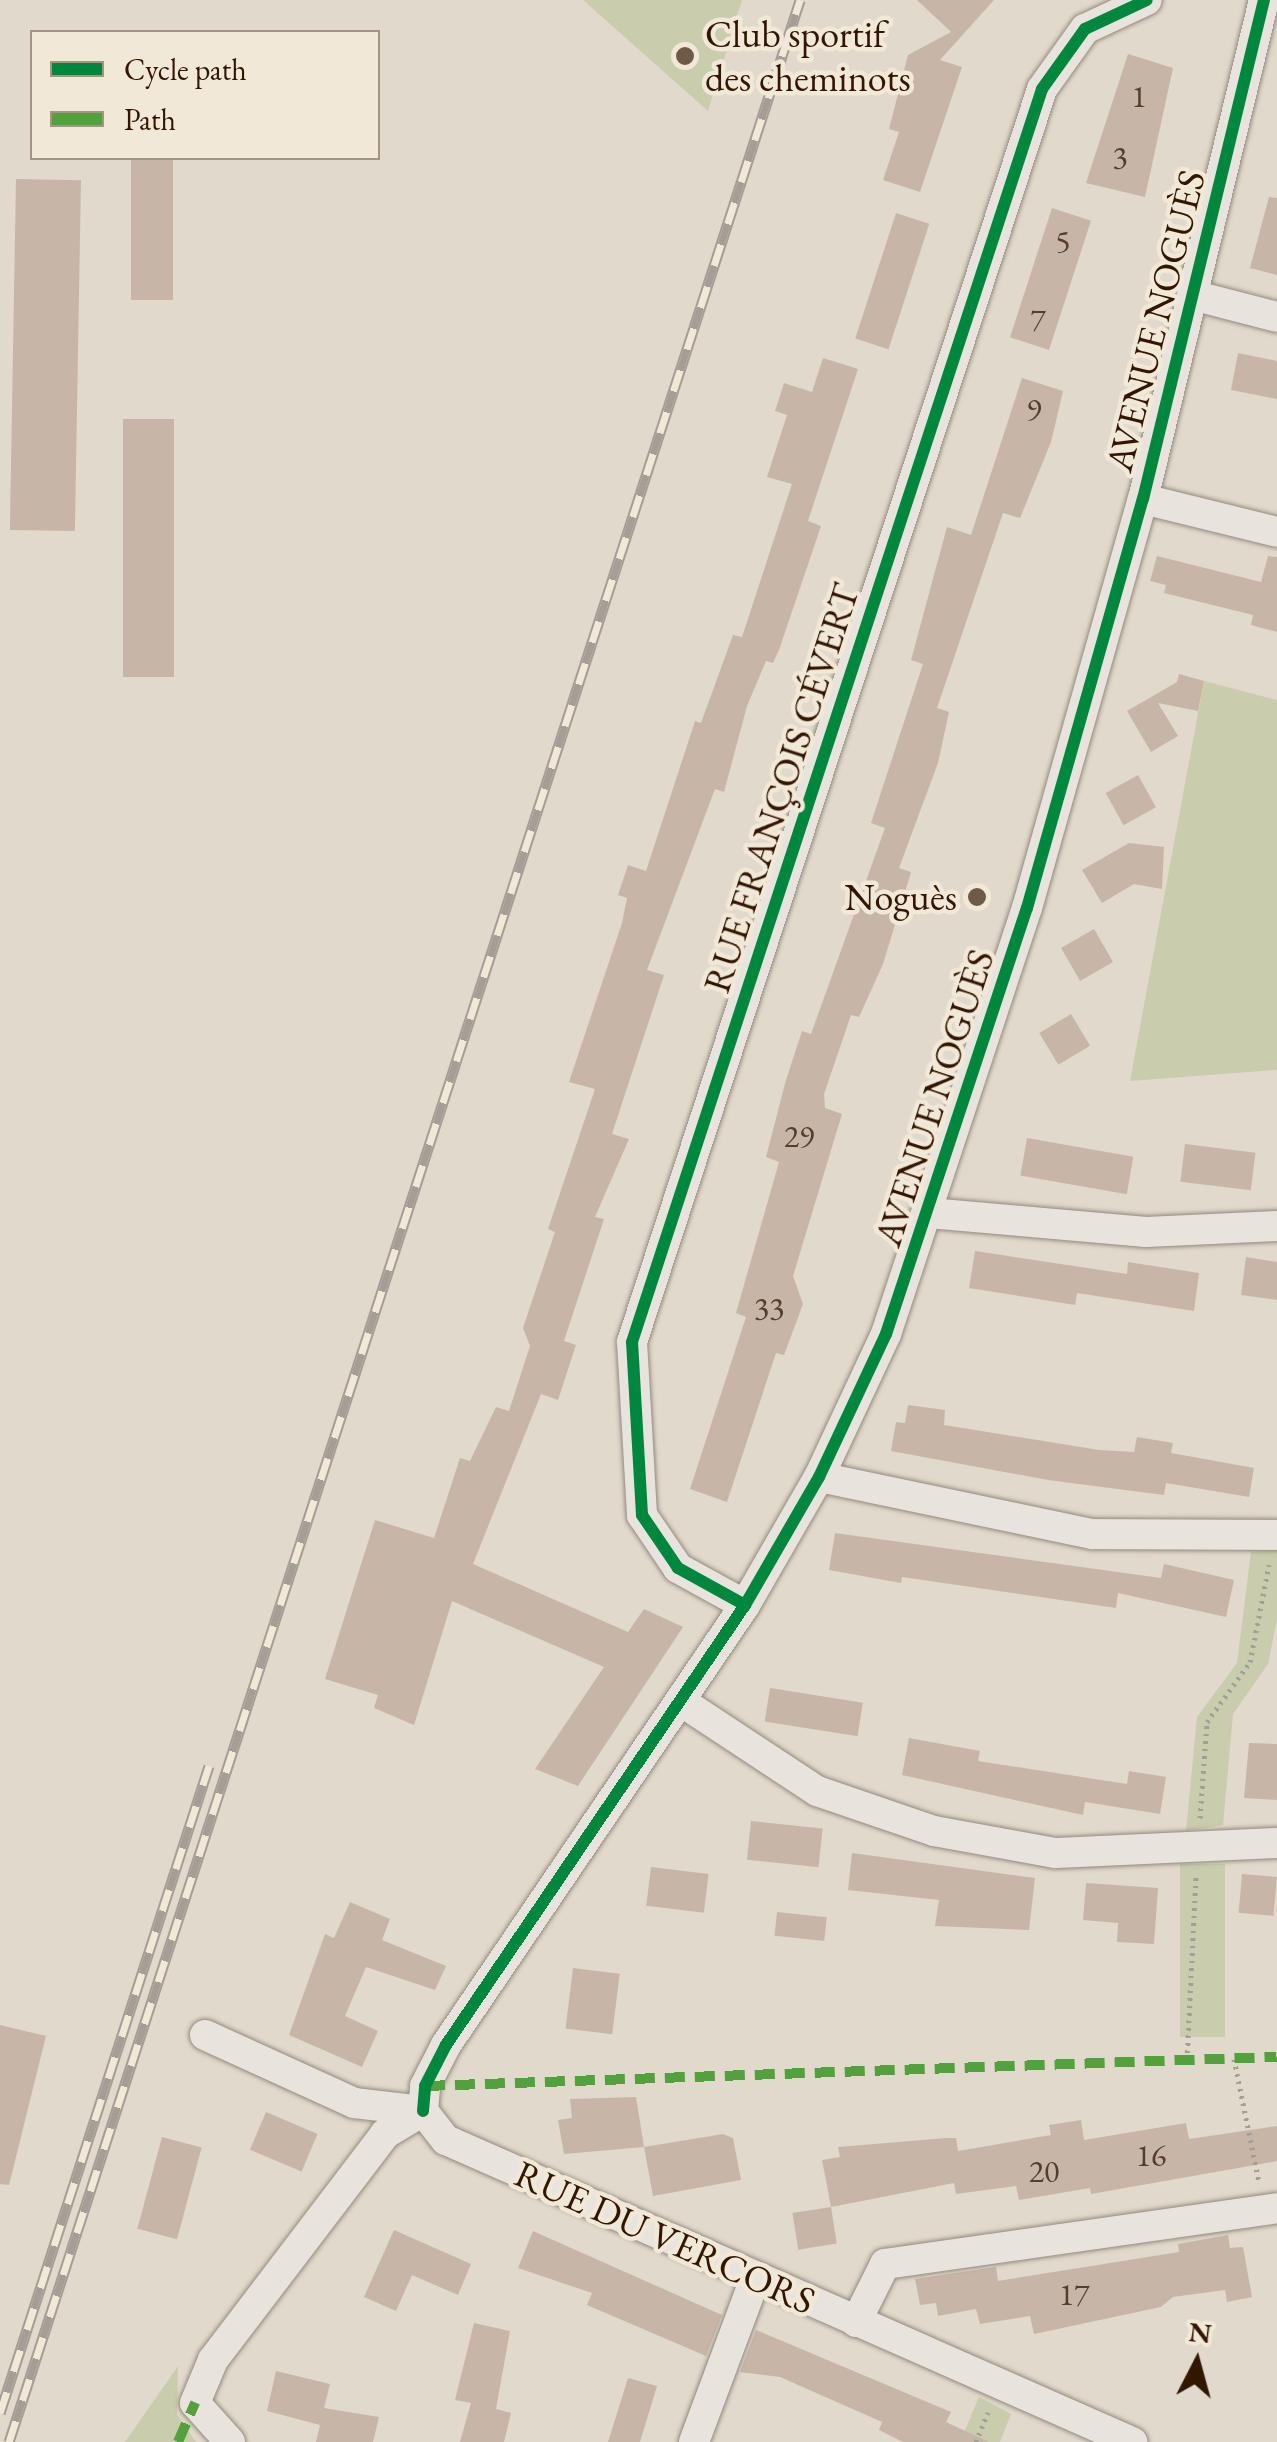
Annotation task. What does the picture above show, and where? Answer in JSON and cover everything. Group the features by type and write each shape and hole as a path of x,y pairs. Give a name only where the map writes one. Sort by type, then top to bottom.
{"street":[{"name":"RUE FRANÇOIS CÉVERT","path":"745,1605 678,1568 642,1515 632,1342 1042,89 1085,29 1147,0"},
{"name":"AVENUE NOGUÈS","path":"423,2111 425,2086 446,2046 685,1704 745,1605 820,1477 886,1334 1027,908 1142,498 1192,295 1266,37 1264,0"},
{"path":"1192,295 1277,317"},
{"path":"1142,498 1277,532"},
{"path":"929,1213 1146,1232 1277,1226"},
{"path":"820,1477 1092,1534 1276,1535"},
{"path":"685,1704 818,1790 934,1831 1056,1853 1197,1850 1277,1843"},
{"path":"206,2035 354,2103 423,2111"},
{"path":"230,2442 195,2403 213,2360 385,2134 423,2111"},
{"name":"RUE DU VERCORS","path":"423,2111 446,2140 1132,2442"},
{"path":"856,2322 885,2264 1270,2208"},
{"path":"702,2439 756,2276"}],"path":[{"path":"1187,2060 1207,1722 1250,1662 1276,1535"},
{"path":"1234,2058 1270,2208"}],"green space":[{"name":"Club sportif des cheminots","path":"583,0 742,0 708,111"},
{"path":"1204,681 1277,700 1277,1070 1130,1081"},
{"path":"1277,1550 1277,1619 1268,1664 1233,1714 1223,1825 1186,1831 1197,1717 1237,1663 1251,1552"},
{"path":"1180,1864 1225,1864 1225,2037 1180,2037"},
{"path":"178,2366 177,2415 196,2442 125,2442"},
{"path":"979,2397 1011,2414 1000,2442 960,2442"}],"building":[{"path":"917,0 994,0 940,60 962,67 920,192 883,180 899,132 889,129 908,55 951,32"},
{"path":"1128,54 1173,68 1145,197 1086,183"},
{"path":"131,160 173,160 173,300 131,300"},
{"path":"16,179 81,180 75,531 10,530"},
{"path":"1269,197 1277,198 1277,275 1250,268"},
{"path":"1052,208 1091,221 1049,350 1010,337"},
{"path":"896,213 929,224 888,349 855,339"},
{"path":"1238,353 1277,361 1277,399 1231,390"},
{"path":"823,358 858,369 808,521 821,526 779,650 773,663 766,661 747,706 724,792 715,789 647,970 664,975 612,1134 629,1139 595,1217 604,1219 564,1341 576,1345 558,1400 541,1394 473,1564 628,1632 644,1609 683,1627 578,1786 535,1769 604,1667 452,1601 414,1725 374,1708 378,1695 325,1679 375,1520 434,1538 460,1458 470,1461 496,1407 509,1411 530,1346 523,1328 555,1232 548,1229 595,1089 569,1082 622,923 627,898 618,895 628,865 646,871 695,721 701,723 733,635 742,637 792,484 767,477 787,415 775,411 784,383 812,392"},
{"path":"1022,378 1063,391 1051,442 1020,518 1003,513 937,708 949,712 938,763 899,868 911,872 883,964 859,1017 851,1015 824,1094 825,1108 842,1114 793,1276 803,1304 784,1355 776,1353 727,1502 690,1489 746,1317 736,1313 779,1162 766,1157 786,1080 802,1031 811,1034 885,828 871,823 923,664 911,660 947,527 971,535"},
{"path":"123,419 174,419 174,677 123,677"},
{"path":"1157,556 1261,582 1268,556 1277,557 1277,632 1251,625 1253,615 1164,593 1166,585 1150,581"},
{"path":"1179,674 1204,681 1198,711 1158,703 1178,736 1151,752 1127,711 1177,682"},
{"path":"1138,775 1156,807 1124,825 1106,793"},
{"path":"1129,843 1164,847 1162,889 1134,884 1102,903 1082,870"},
{"path":"1094,929 1113,962 1080,981 1061,948"},
{"path":"1071,1014 1090,1046 1058,1065 1039,1033"},
{"path":"1027,1138 1133,1157 1127,1194 1020,1175"},
{"path":"1185,1144 1255,1153 1251,1190 1180,1182"},
{"path":"975,1251 1127,1274 1128,1262 1199,1273 1194,1311 1077,1293 1075,1305 969,1288"},
{"path":"1246,1257 1277,1262 1277,1300 1241,1295"},
{"path":"908,1405 945,1410 944,1425 1099,1450 1134,1452 1137,1437 1173,1443 1171,1453 1254,1468 1249,1497 1166,1483 1164,1495 1048,1480 891,1451 896,1422 905,1423"},
{"path":"835,1533 1161,1578 1164,1564 1234,1580 1226,1617 1118,1593 1116,1608 902,1577 901,1583 829,1570"},
{"path":"770,1688 863,1703 858,1736 765,1722"},
{"path":"909,1738 980,1751 978,1761 1127,1784 1129,1771 1166,1777 1160,1814 1085,1802 1083,1815 902,1775"},
{"path":"1249,1743 1277,1744 1277,1800 1244,1798"},
{"path":"751,1821 823,1829 819,1867 747,1860"},
{"path":"852,1853 1035,1878 1029,1930 935,1926 939,1900 848,1890"},
{"path":"651,1867 709,1874 704,1913 646,1906"},
{"path":"1242,1874 1277,1877 1273,1916 1239,1913"},
{"path":"1086,1883 1158,1888 1154,1944 1117,1942 1118,1923 1083,1920"},
{"path":"350,1902 390,1919 382,1940 446,1966 435,1990 366,1967 345,2016 378,2031 362,2067 289,2035 325,1934 334,1938"},
{"path":"777,1912 827,1917 824,1941 774,1936"},
{"path":"573,1968 620,1974 612,2034 566,2029"},
{"path":"0,2025 46,2036 9,2185 0,2184"},
{"path":"636,2097 644,2147 564,2154 558,2120 572,2118 570,2099"},
{"path":"266,2112 318,2134 302,2172 250,2150"},
{"path":"1081,2120 1084,2140 1186,2123 1189,2139 1277,2126 1277,2161 1091,2194 1090,2188 1019,2200 1016,2186 956,2194 954,2183 831,2207 822,2160 840,2157 838,2147 956,2138 958,2151 1051,2135 1049,2125"},
{"path":"723,2134 733,2138 741,2180 653,2196 644,2147"},
{"path":"162,2137 202,2148 177,2239 137,2229"},
{"path":"831,2207 837,2244 798,2250 792,2213"},
{"path":"394,2230 471,2264 458,2295 412,2275 396,2311 364,2297"},
{"path":"533,2231 722,2315 706,2356 587,2305 592,2293 518,2268"},
{"path":"1228,2235 1230,2248 1243,2247 1252,2297 1227,2302 1225,2290 1173,2297 1161,2307 1034,2334 1030,2316 980,2324 976,2309 938,2316 936,2303 920,2305 915,2279 996,2267 998,2281 1179,2252 1178,2244"},
{"path":"474,2323 510,2331 496,2409 511,2413 504,2442 460,2442 471,2403 455,2400"},
{"path":"756,2330 951,2412 946,2422 989,2442 903,2442 879,2430 882,2422 780,2377 740,2372"},
{"path":"276,2371 330,2384 324,2408 379,2417 373,2442 316,2442 320,2425 267,2411"},
{"path":"628,2378 657,2386 640,2442 608,2442"}],"railway":[{"path":"9,2442 800,0"},
{"path":"0,2413 209,1766"}],"marked path":[{"path":"425,2086 1277,2057"},
{"path":"178,2442 195,2403"}],"cycle path":[{"path":"745,1605 678,1568 642,1515 632,1342 1042,89 1085,29 1147,0"},
{"path":"423,2111 425,2086 446,2045 745,1605 819,1477 886,1334 1027,908 1143,499 1264,0"}],"place":[{"name":"Club sportif des cheminots","path":"685,56"},
{"name":"Noguès","path":"977,897"}]}
